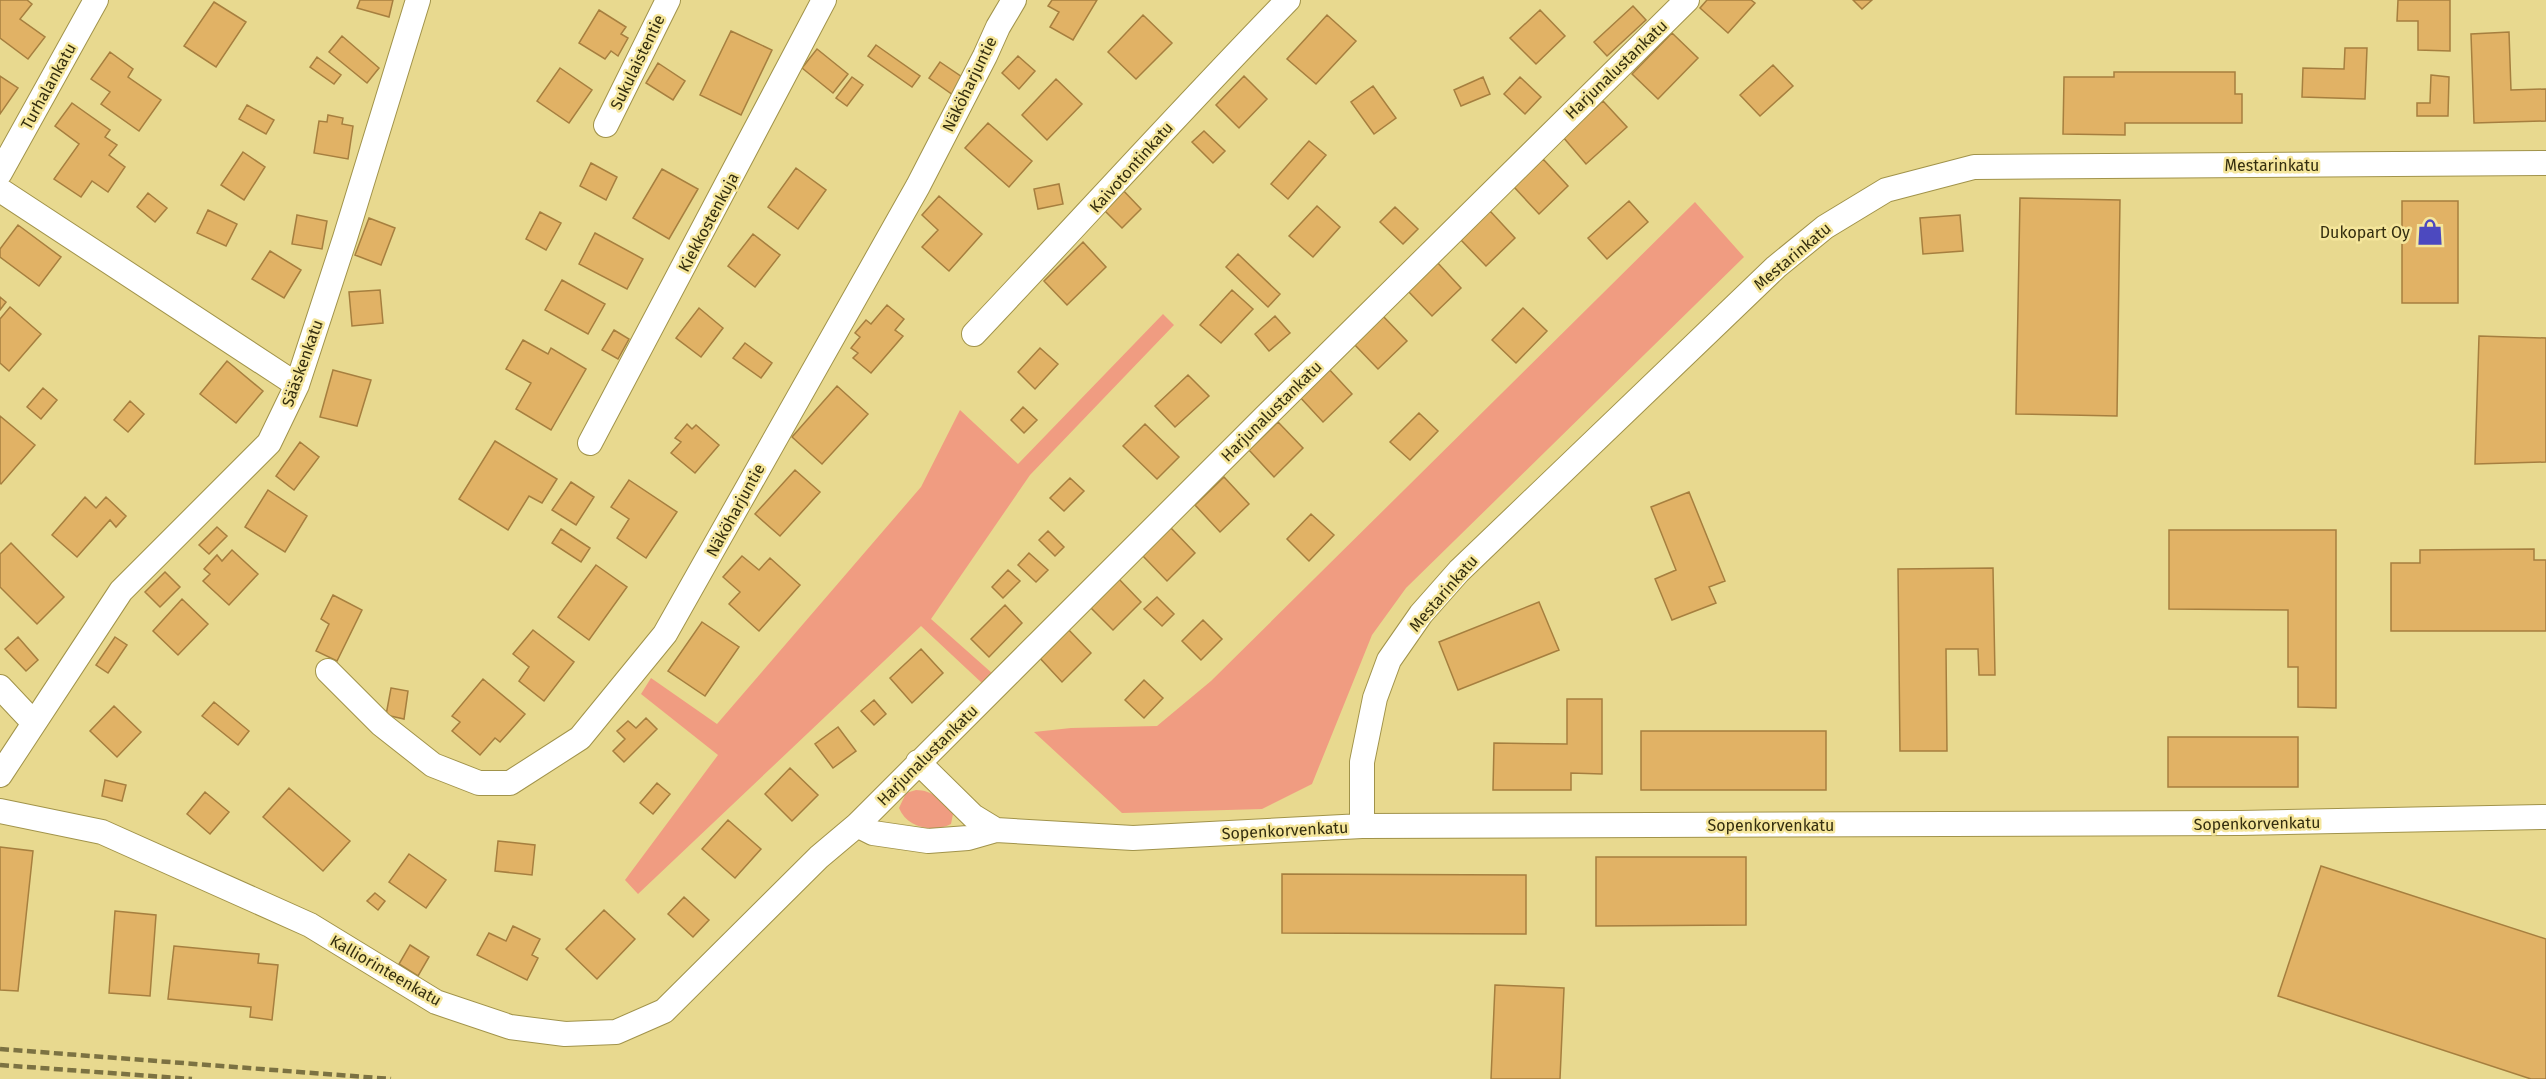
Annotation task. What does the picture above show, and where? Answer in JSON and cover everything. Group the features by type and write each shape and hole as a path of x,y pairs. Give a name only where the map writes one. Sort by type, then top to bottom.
{"street":[{"name":"Turhalankatu","path":"0,173 96,0"},
{"name":"Sääskenkatu","path":"0,775 121,591 269,443 297,386 418,0"},
{"name":"Sukulaistentie","path":"606,125 668,0"},
{"name":"Kiekkostenkuja","path":"590,443 824,0"},
{"name":"Näköharjuntie","path":"328,671 381,724 433,765 479,783 510,783 580,738 665,634 918,186 998,27 1014,0"},
{"name":"Kaivotontinkatu","path":"974,334 1196,95 1288,0"},
{"name":"Harjunalustankatu","path":"857,825 1273,408 1687,0"},
{"name":"Mestarinkatu","path":"1362,826 1362,762 1376,698 1389,660 1421,614 1459,571 1776,267 1825,226 1887,190 1974,167 2546,163"},
{"path":"0,190 297,386"},
{"path":"0,687 33,722"},
{"path":"918,762 973,816 996,830"},
{"name":"Kalliorinteenkatu","path":"0,811 102,832 310,925 436,1002 510,1027 565,1034 616,1032 664,1011 819,857 857,825"},
{"name":"Sopenkorvenkatu","path":"996,830 1133,838 1362,826 2229,823 2546,817"},
{"path":"857,825 873,834 928,841 969,838 996,830"}],"shaded area":[{"path":"1695,202 1744,257 1406,588 1372,635 1312,784 1262,809 1122,813 1034,732 1071,728 1157,726 1211,681"},
{"path":"1163,314 1174,325 1030,475 931,619 993,674 983,684 921,626 638,894 625,880 718,755 641,694 651,678 717,724 921,487 960,410 1018,464"},
{"path":"916,790 933,794 942,801 953,814 951,824 929,828 921,827 908,820 899,808 906,793"}],"building":[{"path":"0,0 27,0 32,4 20,19 45,37 28,59 0,38"},
{"path":"360,0 393,0 389,17 357,8"},
{"path":"1052,0 1097,0 1073,40 1050,27 1059,12 1048,6"},
{"path":"1707,0 1751,0 1755,3 1728,33 1700,8"},
{"path":"1853,0 1872,0 1862,9"},
{"path":"2398,0 2450,0 2450,51 2418,50 2418,21 2397,21"},
{"path":"214,2 246,22 216,67 184,46"},
{"path":"1633,6 1646,20 1607,56 1594,42"},
{"path":"599,10 626,27 621,34 628,38 618,56 611,51 605,59 579,43"},
{"path":"1540,10 1565,36 1536,64 1510,38"},
{"path":"1143,15 1172,43 1136,79 1108,52"},
{"path":"1327,15 1356,41 1316,84 1287,59"},
{"path":"731,31 772,50 741,115 700,95"},
{"path":"2509,32 2511,90 2546,89 2546,121 2474,123 2471,34"},
{"path":"1672,33 1698,58 1658,99 1632,74"},
{"path":"342,36 379,68 367,83 329,52"},
{"path":"876,45 920,76 912,87 868,56"},
{"path":"2345,48 2367,48 2365,99 2302,97 2303,68 2344,69"},
{"path":"817,49 848,74 833,93 802,68"},
{"path":"110,52 133,69 128,77 161,100 139,131 101,104 110,92 91,79"},
{"path":"1018,56 1035,71 1019,89 1002,73"},
{"path":"317,57 341,75 334,84 310,67"},
{"path":"940,62 965,79 953,95 929,78"},
{"path":"658,63 685,81 673,100 646,83"},
{"path":"1773,65 1793,86 1760,116 1740,95"},
{"path":"560,68 592,90 569,123 537,101"},
{"path":"2114,72 2235,72 2235,94 2242,94 2242,123 2125,123 2125,135 2063,134 2064,77 2114,77"},
{"path":"2431,75 2449,77 2448,116 2417,116 2417,103 2430,103"},
{"path":"0,76 18,88 0,114"},
{"path":"1244,76 1267,99 1239,128 1216,105"},
{"path":"852,77 863,85 847,106 836,98"},
{"path":"1483,77 1490,94 1461,106 1454,90"},
{"path":"1520,77 1541,97 1525,114 1504,94"},
{"path":"1056,79 1082,104 1047,140 1022,115"},
{"path":"1373,86 1396,118 1374,134 1351,102"},
{"path":"1603,101 1627,127 1586,164 1563,137"},
{"path":"72,103 110,130 105,137 117,145 109,155 125,167 108,192 92,181 81,197 54,179 79,144 55,126"},
{"path":"247,105 274,120 266,134 239,119"},
{"path":"328,115 343,118 342,124 353,126 348,159 314,153 319,121 327,122"},
{"path":"988,123 1032,161 1009,187 965,148"},
{"path":"1204,131 1225,151 1213,163 1192,142"},
{"path":"1309,141 1326,155 1288,199 1271,184"},
{"path":"243,152 265,167 244,200 221,185"},
{"path":"1543,159 1568,186 1539,214 1514,187"},
{"path":"591,163 617,177 606,200 580,186"},
{"path":"796,168 826,190 798,229 768,207"},
{"path":"662,169 698,189 669,239 633,218"},
{"path":"1059,184 1063,204 1038,209 1034,189"},
{"path":"1119,186 1141,209 1122,228 1099,205"},
{"path":"148,193 167,208 155,222 137,207"},
{"path":"939,196 982,234 949,271 922,247 938,230 922,215"},
{"path":"2020,198 2120,200 2117,416 2016,414"},
{"path":"1629,201 1648,222 1607,259 1588,238"},
{"path":"2402,201 2458,201 2458,303 2402,303"},
{"path":"1317,206 1340,227 1313,257 1289,236"},
{"path":"1395,207 1418,229 1403,244 1380,222"},
{"path":"208,210 237,224 226,246 197,233"},
{"path":"1490,211 1515,238 1486,266 1461,240"},
{"path":"540,212 561,223 546,250 526,239"},
{"path":"297,215 327,221 322,249 292,244"},
{"path":"1960,215 1963,251 1923,254 1920,218"},
{"path":"369,218 395,228 381,265 355,255"},
{"path":"18,225 61,257 39,286 0,257 0,249"},
{"path":"595,233 643,259 627,289 579,264"},
{"path":"753,234 780,255 755,287 728,266"},
{"path":"1083,242 1106,267 1067,305 1044,281"},
{"path":"270,251 301,270 284,298 252,279"},
{"path":"1238,254 1280,294 1268,307 1226,267"},
{"path":"1436,261 1461,288 1432,316 1407,290"},
{"path":"562,280 605,304 588,334 545,310"},
{"path":"380,290 383,323 352,326 349,292"},
{"path":"1232,290 1253,309 1221,343 1200,325"},
{"path":"0,297 6,302 0,310"},
{"path":"887,305 904,319 895,330 903,336 871,373 853,358 858,353 851,348 860,337 855,333 866,320 871,324"},
{"path":"10,307 41,334 9,371 0,363 0,319"},
{"path":"699,308 723,328 701,357 676,338"},
{"path":"1523,308 1547,331 1516,363 1492,340"},
{"path":"1381,314 1407,341 1378,369 1353,343"},
{"path":"1275,316 1290,333 1269,351 1255,334"},
{"path":"614,330 629,339 618,359 602,350"},
{"path":"2479,336 2546,338 2546,462 2475,464"},
{"path":"523,340 548,354 551,348 586,369 551,430 516,409 531,383 506,369"},
{"path":"745,343 772,363 761,378 733,358"},
{"path":"1040,348 1058,364 1035,389 1018,372"},
{"path":"227,361 263,391 236,423 200,394"},
{"path":"1327,367 1352,394 1323,422 1298,395"},
{"path":"333,370 371,380 357,426 320,417"},
{"path":"1188,375 1209,396 1175,427 1155,406"},
{"path":"837,386 868,414 822,464 792,437"},
{"path":"43,388 57,400 41,419 27,407"},
{"path":"130,401 144,414 128,432 114,420"},
{"path":"1023,407 1037,420 1024,433 1011,420"},
{"path":"1419,413 1438,431 1410,460 1390,442"},
{"path":"0,416 35,445 1,484 0,483"},
{"path":"1278,422 1303,448 1274,477 1249,450"},
{"path":"687,424 692,429 696,425 719,445 695,473 671,453 681,442 675,438"},
{"path":"1145,424 1179,457 1157,479 1123,446"},
{"path":"495,441 557,479 542,503 529,496 508,530 459,499"},
{"path":"300,442 319,457 294,490 276,476"},
{"path":"795,470 820,492 780,536 755,514"},
{"path":"1224,477 1249,504 1220,532 1195,505"},
{"path":"1070,478 1084,491 1064,511 1050,498"},
{"path":"629,480 677,512 646,558 617,538 629,519 611,507"},
{"path":"571,482 594,497 576,525 552,510"},
{"path":"268,490 307,516 285,552 245,527"},
{"path":"1689,492 1725,581 1709,587 1716,603 1672,620 1655,579 1676,570 1651,507"},
{"path":"85,497 96,508 106,497 126,516 116,527 110,520 77,557 52,535"},
{"path":"1311,514 1334,535 1309,561 1287,539"},
{"path":"217,527 227,536 209,554 199,545"},
{"path":"1170,527 1195,553 1167,581 1142,555"},
{"path":"561,529 590,548 581,562 552,543"},
{"path":"2169,530 2336,530 2336,708 2298,707 2298,667 2288,667 2288,610 2169,609"},
{"path":"1048,531 1064,547 1055,556 1039,540"},
{"path":"11,543 64,597 37,624 0,587 0,554"},
{"path":"2534,549 2534,560 2546,560 2546,631 2391,631 2391,563 2420,563 2420,550"},
{"path":"232,550 258,574 229,605 203,581 210,574 204,569 217,555 222,561"},
{"path":"1029,553 1048,570 1036,582 1018,565"},
{"path":"742,556 759,570 770,558 800,585 759,631 729,604 740,592 723,577"},
{"path":"596,565 627,587 589,640 558,617"},
{"path":"1993,568 1995,675 1979,675 1978,649 1946,649 1947,751 1900,751 1898,569"},
{"path":"1008,570 1020,581 1003,598 992,587"},
{"path":"165,572 180,587 160,607 145,592"},
{"path":"1116,576 1141,602 1113,630 1087,604"},
{"path":"333,595 362,610 337,661 316,651 329,624 321,619"},
{"path":"1157,597 1174,614 1162,626 1144,609"},
{"path":"182,599 208,624 178,655 153,631"},
{"path":"1539,602 1559,650 1458,690 1439,642"},
{"path":"1005,605 1022,623 989,657 971,639"},
{"path":"1203,620 1222,639 1201,660 1182,641"},
{"path":"702,622 739,647 705,696 668,671"},
{"path":"1066,627 1091,653 1062,682 1037,655"},
{"path":"533,630 574,662 544,701 519,681 529,667 513,654"},
{"path":"18,637 38,660 26,671 5,649"},
{"path":"115,637 127,645 108,673 96,665"},
{"path":"921,649 943,673 912,703 890,678"},
{"path":"483,679 525,714 500,742 495,738 480,755 452,731 460,722 452,716"},
{"path":"1144,680 1163,698 1144,718 1125,700"},
{"path":"391,688 408,691 404,719 386,715"},
{"path":"1567,699 1602,699 1602,774 1571,773 1571,790 1493,790 1494,743 1567,744"},
{"path":"874,700 886,714 874,725 861,711"},
{"path":"214,702 249,731 238,745 202,716"},
{"path":"114,706 141,732 117,757 90,731"},
{"path":"646,718 657,729 624,762 613,751 625,739 617,731 628,721 636,728"},
{"path":"838,727 856,751 833,768 815,744"},
{"path":"1641,731 1826,731 1826,790 1641,790"},
{"path":"2168,737 2298,737 2298,787 2168,787"},
{"path":"790,768 818,795 792,821 765,794"},
{"path":"105,780 126,785 122,801 102,796"},
{"path":"657,783 670,794 653,814 640,803"},
{"path":"289,788 350,841 323,871 263,817"},
{"path":"205,792 229,812 210,834 187,814"},
{"path":"728,820 761,849 735,878 702,849"},
{"path":"498,841 535,845 532,875 495,871"},
{"path":"0,847 33,851 18,991 0,990"},
{"path":"409,854 446,880 426,908 389,882"},
{"path":"1596,857 1746,857 1746,925 1596,926"},
{"path":"2321,866 2546,939 2546,1079 2531,1079 2278,996"},
{"path":"1282,874 1526,875 1526,934 1282,933"},
{"path":"375,893 385,901 378,910 367,901"},
{"path":"684,897 709,920 693,937 668,914"},
{"path":"604,910 635,939 597,979 566,949"},
{"path":"115,911 156,915 150,996 109,993"},
{"path":"513,926 540,939 532,955 538,958 527,980 477,955 489,933 506,941"},
{"path":"410,945 429,957 418,976 399,964"},
{"path":"174,946 259,954 258,963 278,965 272,1020 250,1017 251,1007 168,999"},
{"path":"1495,985 1564,988 1560,1079 1491,1079"}],"railway":[{"path":"0,1049 391,1079"},
{"path":"0,1065 192,1079"}],"place":[{"name":"Dukopart Oy","path":"2430,232"}]}
